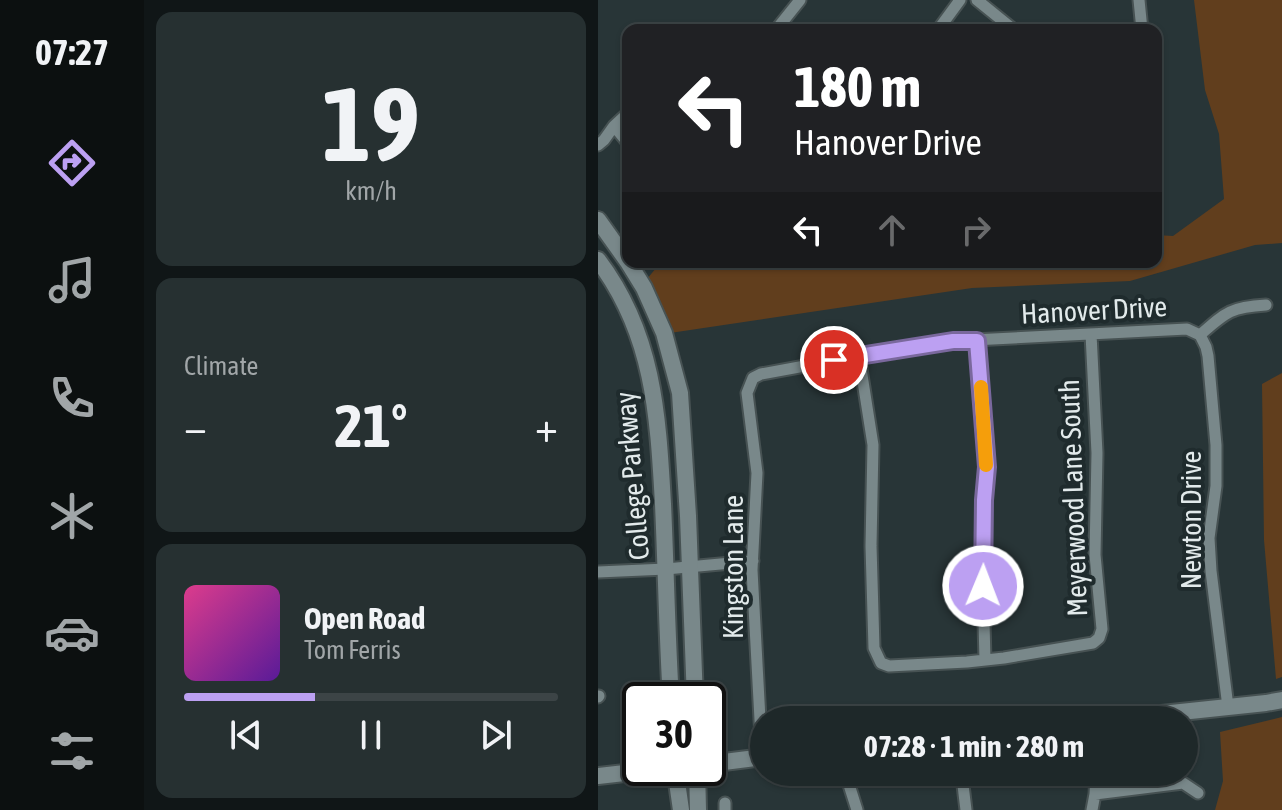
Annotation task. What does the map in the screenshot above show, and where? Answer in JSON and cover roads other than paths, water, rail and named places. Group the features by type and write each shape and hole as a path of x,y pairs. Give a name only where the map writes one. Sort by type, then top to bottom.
{"main road":[{"name":"College Parkway","path":"598,220 622,254"},
{"name":"College Parkway","path":"598,260 618,293 647,361 658,424 670,682"},
{"name":"College Parkway","path":"632,268 664,333 680,393 694,682"},
{"path":"1198,710 1282,700"},
{"path":"726,762 750,759"},
{"path":"598,776 622,773"},
{"path":"678,786 681,810"},
{"path":"697,786 698,810"}],"street":[{"path":"781,24 800,0"},
{"path":"942,24 960,0"},
{"path":"977,0 1007,24"},
{"path":"1139,0 1141,24"},
{"path":"598,145 622,119"},
{"path":"598,131 614,126"},
{"path":"614,126 622,136"},
{"path":"1200,335 1234,309 1266,305"},
{"name":"Hanover Drive","path":"753,378 761,374 953,341 1187,329 1200,335"},
{"name":"Meyerwood Lane South","path":"859,356 873,445 871,546 874,648 881,663 889,666 985,660 1093,643 1102,629 1095,555 1097,453 1091,334"},
{"name":"Newton Drive","path":"1200,335 1208,356 1216,445 1216,486 1209,538 1228,707"},
{"path":"977,341 987,467 983,557 985,660"},
{"name":"Kingston Lane","path":"753,378 747,393 757,473 753,561 759,706"},
{"path":"598,572 753,561"},
{"path":"1095,794 1183,783 1198,793"},
{"path":"849,786 857,810"},
{"path":"963,786 966,810"},
{"path":"1092,810 1095,786"}]}
